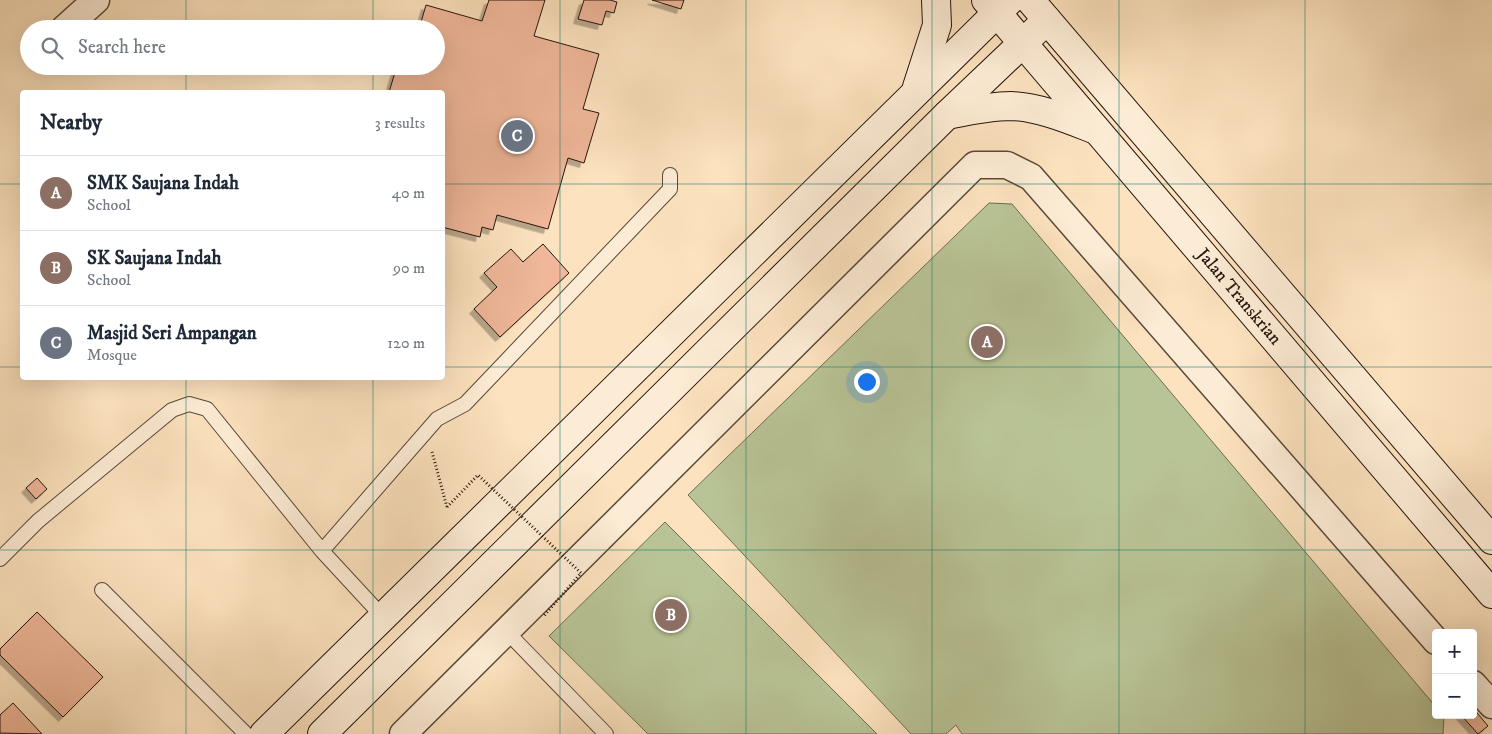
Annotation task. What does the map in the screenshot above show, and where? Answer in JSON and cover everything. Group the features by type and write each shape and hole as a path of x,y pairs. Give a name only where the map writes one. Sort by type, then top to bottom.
{"main road":[{"path":"916,91 938,25 936,0"},
{"path":"264,734 916,91 998,4"},
{"name":"Jalan Transkrian","path":"998,4 1024,43 1492,594"},
{"path":"322,734 947,115 1024,43 1039,10"},
{"name":"Jalan Transkrian","path":"1039,10 1492,540"},
{"path":"947,115 1012,106 1047,112 1098,130"}],"street":[{"path":"74,20 96,0"},
{"path":"403,734 975,165 1007,165 1031,177 1432,636"},
{"path":"1477,688 1492,705"}],"lane":[{"path":"322,550 437,420 465,404 670,189 670,175"},
{"path":"0,559 38,521 172,410 189,404 207,409 322,550 383,617"},
{"path":"102,590 246,734"},
{"path":"506,631 606,734"}],"path":[{"path":"426,432 447,507 478,475 581,573 543,617"}],"green space":[{"path":"989,203 1012,204 1432,702 1432,719 1444,719 1443,734 962,734 956,725 946,734 911,734 688,495"},
{"path":"665,522 877,734 648,734 549,636"}],"building":[{"path":"489,0 545,0 534,36 599,54 583,109 599,113 584,163 568,158 548,229 497,215 493,230 482,227 480,237 445,228 445,90 390,90 394,75 445,75 445,20 422,20 426,5 482,21"},
{"path":"584,0 610,0 617,2 614,13 606,11 602,25 578,19"},
{"path":"652,0 684,0 681,9"},
{"path":"543,244 569,273 500,337 474,309 497,287 484,273 511,249 523,262"},
{"path":"37,478 47,489 36,499 26,488"},
{"path":"37,612 103,677 63,717 0,655 0,649"},
{"path":"13,703 42,734 0,733 0,715"},
{"path":"1477,713 1488,726 1478,734 1465,719 1477,719"}],"place":[{"name":"Masjid Seri Ampangan","path":"517,136"},
{"name":"SMK Saujana Indah","path":"987,342"},
{"name":"SK Saujana Indah","path":"671,615"}]}
